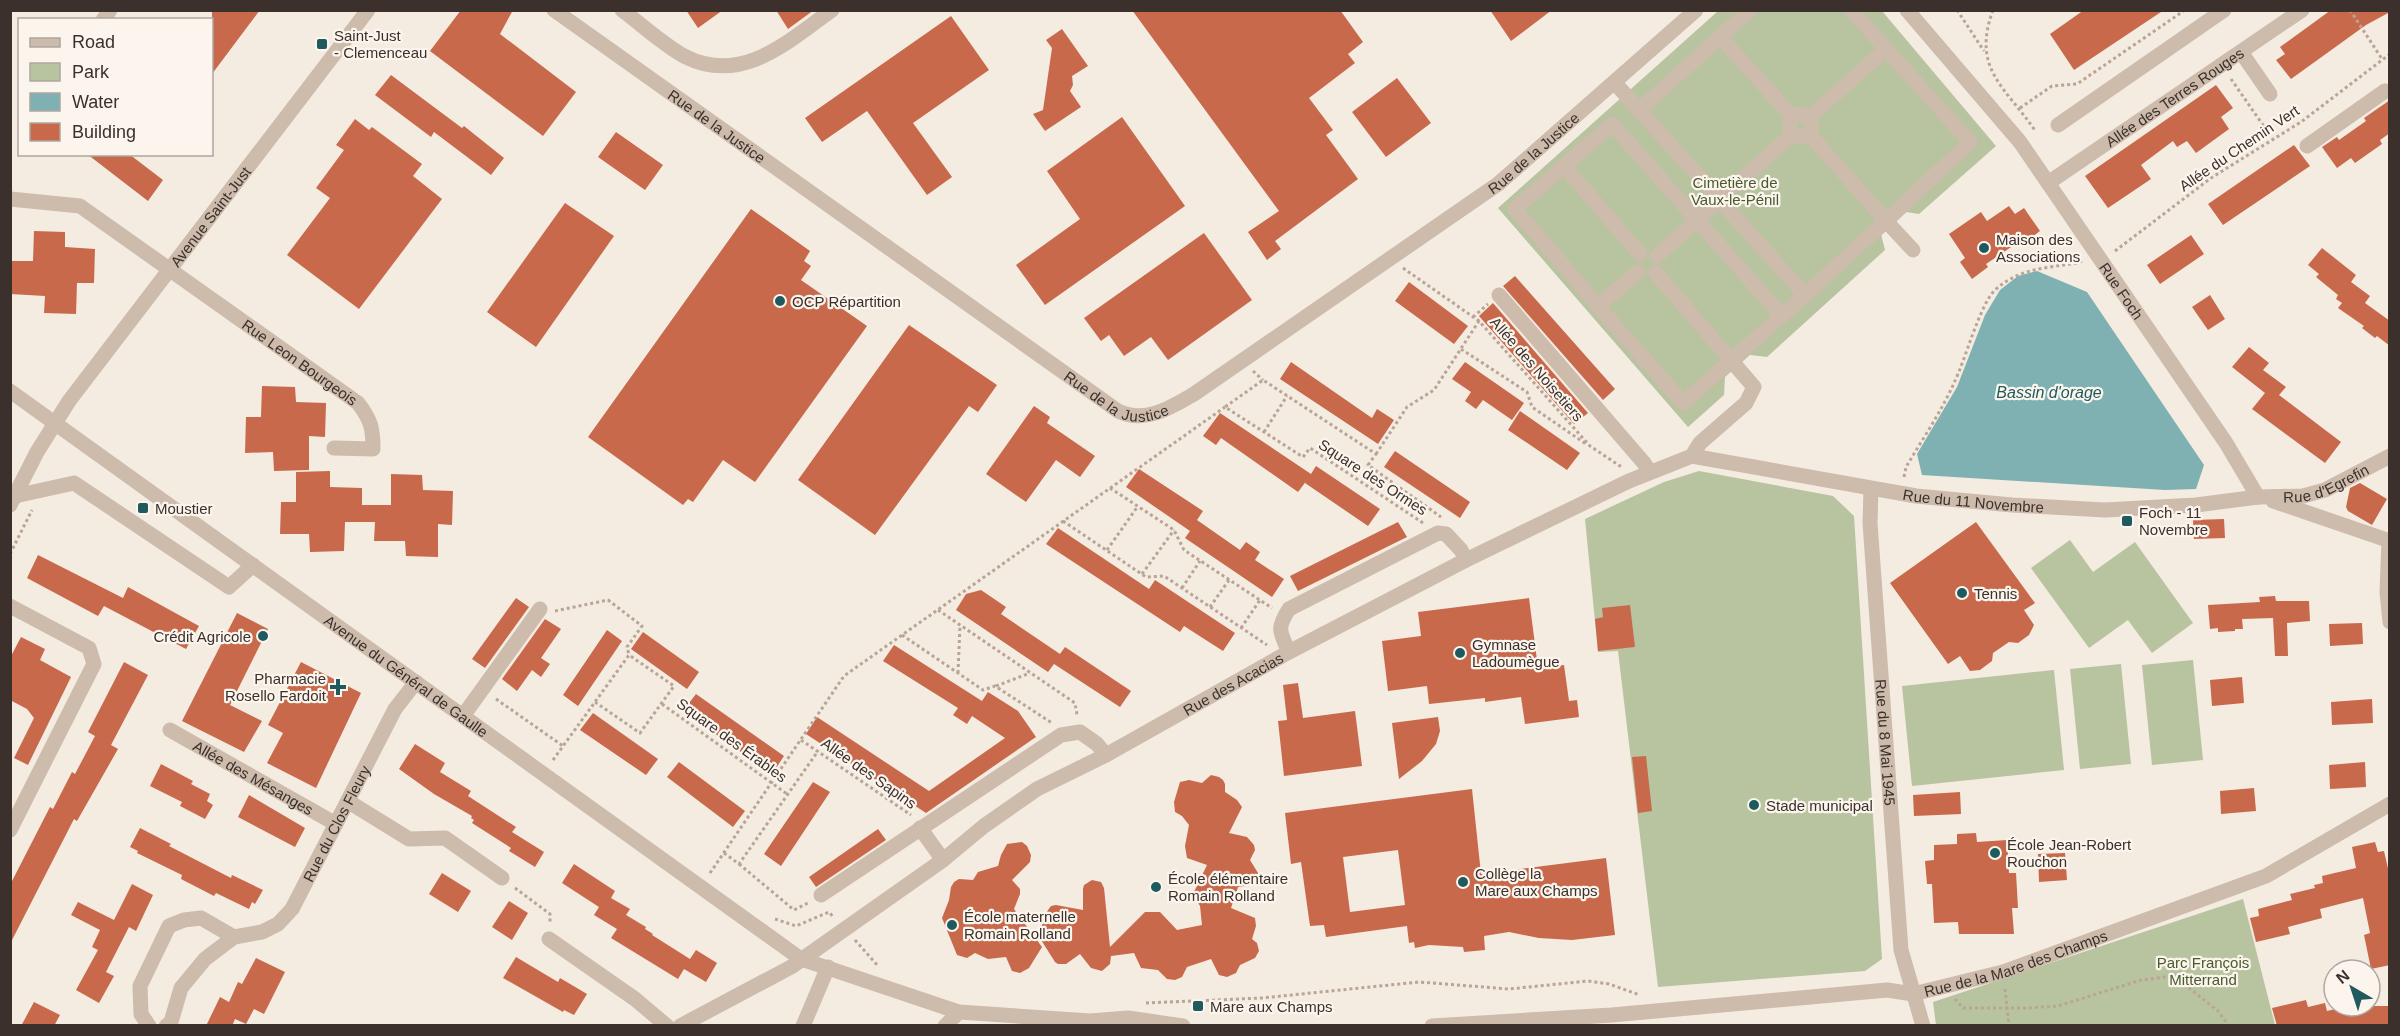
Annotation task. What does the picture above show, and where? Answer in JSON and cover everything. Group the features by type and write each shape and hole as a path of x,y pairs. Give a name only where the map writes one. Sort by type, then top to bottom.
{"street":[{"name":"Avenue Saint-Just","path":"13,501 37,452 69,401 368,10"},
{"name":"Rue de la Justice","path":"554,10 1126,415 1154,415 1186,398 1498,184 1696,10"},
{"path":"622,10 686,57 714,66 734,68 774,51 832,10"},
{"path":"1639,110 1750,10"},
{"path":"1781,315 1612,124 1515,209 1683,403 1731,358 1805,295 1970,142 1851,10"},
{"name":"Rue Foch","path":"1907,10 2020,142 2226,443 2258,496"},
{"path":"2058,125 2224,10"},
{"name":"Allée des Terres Rouges","path":"2048,183 2302,10"},
{"path":"1720,37 1790,114 1790,136"},
{"path":"1790,114 1811,116 1886,49"},
{"path":"2241,52 2270,94"},
{"path":"1615,83 1805,295"},
{"path":"2307,146 2385,91"},
{"path":"1811,116 1811,136 1913,250"},
{"path":"1657,256 1790,136 1811,136"},
{"path":"1564,166 1640,254"},
{"path":"10,199 80,206 169,269"},
{"path":"1640,254 1649,252 1657,256"},
{"path":"1640,254 1635,265 1638,272 1647,276 1656,273 1659,267 1657,256"},
{"name":"Rue Leon Bourgeois","path":"169,269 358,403 368,416 373,428 373,449 334,448"},
{"path":"1598,306 1638,272"},
{"path":"1656,273 1754,387 1746,403 1700,443 1692,456"},
{"path":"1498,295 1650,472"},
{"name":"Avenue du Général de Gaulle","path":"10,392 801,959"},
{"name":"Rue du 11 Novembre","path":"1692,456 1871,489 2012,505 2104,510 2196,505 2258,496"},
{"name":"Rue des Acacias","path":"680,1026 791,967 943,860 984,826 1037,789 1466,560 1629,481 1692,456"},
{"name":"Rue d'Egrefin","path":"2258,496 2303,496 2325,490 2390,456"},
{"path":"13,501 43,490 74,483 229,586 253,565"},
{"name":"Rue du 8 Mai 1945","path":"1871,489 1870,523 1901,950 1913,994 1922,1016 1923,1026"},
{"path":"2258,496 2361,529 2389,541 2387,592 2390,622"},
{"path":"1290,652 1280,633 1280,622 1289,609 1442,534 1461,550 1466,560"},
{"path":"10,606 89,648 94,664 10,830"},
{"path":"463,716 540,609"},
{"name":"Rue du Clos Fleury","path":"166,1026 171,1022 181,988 205,959 234,937 262,932 278,924 292,909 395,709 416,682"},
{"name":"Allée des Mésanges","path":"170,730 336,824"},
{"path":"821,895 1061,735 1080,732 1098,744 1106,754"},
{"path":"349,802 409,839 445,838 502,878"},
{"name":"Rue de la Mare des Champs","path":"1432,1026 1526,1022 1887,990 1913,994 1946,987 2002,972 2265,876 2390,804"},
{"path":"920,828 943,860"},
{"path":"149,1026 141,1014 140,986 169,926 184,920 201,918 234,937"},
{"path":"549,939 635,999 667,1026"},
{"path":"801,959 959,1012 1090,1021 1128,1018 1183,1026"},
{"path":"803,1026 828,967"},
{"path":"945,1026 959,1012"}],"path":[{"path":"1957,10 1985,53"},
{"path":"1993,10 1985,31 1985,53 1990,70 2020,108 2038,136"},
{"path":"2020,108 2052,86 2077,84 2184,10"},
{"path":"2350,10 2382,59"},
{"name":"Allée du Chemin Vert","path":"1901,493 1906,467 1954,384 1983,307 1993,291 2023,272 2035,268 2077,263 2098,257 2211,178 2274,141 2390,54"},
{"path":"2222,65 2274,141"},
{"name":"Allée des Noisetiers","path":"1390,259 1479,321 1590,446 1622,465 1629,481"},
{"path":"1376,454 1407,407 1434,390 1479,321"},
{"path":"1461,349 1527,392 1532,407 1590,446"},
{"name":"Square des Ormes","path":"1263,380 1376,454 1368,465 1450,523 1442,534 1310,447 1303,457 1225,407 1263,380"},
{"path":"1264,432 1287,396"},
{"path":"700,887 844,676 1225,407"},
{"path":"1110,488 1174,530 1184,550 1284,616"},
{"path":"10,554 43,490"},
{"path":"1107,550 1138,506"},
{"path":"1063,520 1146,577 1164,576 1267,645 1275,660"},
{"path":"1143,574 1174,530"},
{"path":"1182,588 1200,561"},
{"path":"1210,607 1229,580"},
{"path":"540,609 550,612 609,600 642,626 627,647 629,655 543,773"},
{"path":"1241,628 1260,600"},
{"path":"938,610 1075,703 1080,732"},
{"path":"958,673 960,625"},
{"path":"902,635 983,690 1030,673"},
{"name":"Square des Érables","path":"595,702 640,733 662,704 674,686 629,655"},
{"path":"995,686 1051,722 1061,735"},
{"path":"482,690 563,746"},
{"name":"Square des Érables","path":"662,704 787,795"},
{"name":"Allée des Sapins","path":"801,740 910,815 920,828"},
{"name":"Square des Érables","path":"739,864 818,751"},
{"path":"552,760 562,767"},
{"path":"724,853 794,910 821,895"},
{"path":"701,866 718,879"},
{"path":"502,878 550,914 549,939"},
{"path":"768,917 796,926 829,912 880,968"},
{"path":"2002,972 2009,1026"},
{"path":"1946,987 1963,1008 2008,1009 2058,1006 2141,980 2174,976 2218,1011 2229,1026"},
{"path":"1139,1003 1262,998 1419,982 1509,989 1588,981 1609,984 1644,997"}],"green space":[{"name":"Cimetière de Vaux-le-Pénil","path":"1718,11 1882,11 1996,146 1919,214 1906,212 1881,234 1885,250 1767,357 1750,355 1725,377 1724,395 1688,427 1498,208"},
{"name":"Stade municipal","path":"1699,471 1833,496 1854,516 1882,959 1865,971 1658,987 1618,651 1598,652 1585,519 1664,482"},
{"path":"2070,540 2093,572 2135,542 2193,623 2152,653 2128,620 2089,648 2031,568"},
{"path":"2193,660 2203,760 2152,765 2142,665"},
{"path":"2121,664 2131,764 2080,769 2070,669"},
{"path":"2054,670 2064,770 1912,786 1902,686"},
{"name":"Parc François Mitterrand","path":"2243,899 2275,1025 1936,1025 1933,1002"}],"water":[{"name":"Bassin d'orage","path":"2037,271 2087,292 2204,465 2196,489 2165,490 1922,475 1917,454 1957,387 1985,315 2000,290 2018,276"}],"building":[{"path":"212,10 260,10 213,73 213,18"},
{"path":"461,10 513,10 500,34 576,92 543,136 430,51"},
{"path":"686,10 723,10 698,28"},
{"path":"776,10 814,10 788,29"},
{"path":"1132,10 1340,10 1363,42 1348,54 1355,63 1309,98 1333,130 1326,135 1358,179 1275,241 1281,249 1267,260 1248,232 1279,211"},
{"path":"1490,10 1552,10 1511,41"},
{"path":"2084,10 2164,10 2074,70 2050,34"},
{"path":"2331,10 2390,10 2390,12 2366,25 2291,79 2276,60 2285,54 2280,47"},
{"path":"951,16 989,70 913,123 952,177 927,195 867,111 822,142 805,118"},
{"path":"1062,29 1088,66 1072,76 1073,85 1070,91 1081,107 1045,131 1033,114 1043,110 1052,48 1046,40"},
{"path":"391,75 462,128 464,126 504,158 491,175 434,132 431,137 375,95"},
{"path":"1397,78 1431,123 1386,157 1352,112"},
{"path":"2216,85 2233,108 2221,117 2229,129 2196,153 2187,141 2177,147 2173,141 2141,165 2151,179 2108,208 2085,176"},
{"path":"2390,100 2390,133 2380,140 2382,144 2355,163 2351,158 2337,168 2322,147 2337,137 2339,140 2366,121 2364,118"},
{"path":"1122,117 1185,206 1045,305 1016,265 1080,219 1047,171"},
{"path":"355,119 369,130 372,127 422,164 413,176 442,199 359,309 287,255 330,198 316,188 344,150 336,145"},
{"path":"616,132 663,165 645,190 598,157"},
{"path":"2294,145 2310,166 2223,225 2208,204"},
{"path":"90,156 132,156 163,180 148,201"},
{"path":"565,203 614,236 536,347 487,312"},
{"name":"Maison des Associations","path":"2009,206 2015,214 2024,208 2040,231 2028,240 2026,237 1986,264 1988,267 1972,279 1960,262 1965,258 1949,234 1981,212 1987,221"},
{"path":"751,209 810,251 804,261 811,266 801,280 867,326 755,482 723,460 693,502 688,499 683,505 588,437"},
{"path":"34,231 65,232 65,247 95,249 94,283 77,283 76,314 44,313 45,296 10,294 10,261 33,261"},
{"path":"1204,233 1252,300 1168,360 1151,337 1124,356 1109,335 1101,341 1084,318"},
{"path":"2191,235 2204,254 2160,284 2147,265"},
{"path":"2322,248 2356,275 2351,282 2370,296 2365,303 2390,321 2390,346 2377,336 2375,338 2362,328 2364,326 2338,308 2342,303 2336,299 2338,295 2316,277 2319,274 2308,265"},
{"path":"1515,276 1615,389 1603,400 1503,286"},
{"path":"1409,282 1468,326 1454,344 1395,301"},
{"path":"2210,295 2225,319 2208,330 2192,307"},
{"path":"1493,303 1588,413 1574,424 1479,316"},
{"path":"909,325 997,385 978,412 969,406 875,535 798,480"},
{"path":"2249,347 2269,363 2263,370 2286,387 2279,395 2341,442 2325,463 2252,409 2265,393 2232,367"},
{"path":"1291,362 1372,418 1377,409 1394,420 1378,444 1280,379"},
{"path":"1465,362 1524,403 1512,420 1483,400 1476,409 1465,401 1471,392 1452,379"},
{"path":"262,386 295,387 296,402 326,403 325,437 309,436 309,470 274,471 273,452 245,453 246,417 261,417"},
{"path":"1034,406 1050,417 1047,423 1095,456 1080,477 1056,460 1026,502 986,474"},
{"path":"1520,411 1580,453 1567,470 1508,430"},
{"path":"1220,413 1311,474 1316,466 1380,509 1368,526 1305,483 1307,480 1298,492 1221,438 1216,445 1203,436"},
{"path":"1395,451 1470,502 1460,518 1384,467"},
{"path":"1139,469 1203,511 1197,520 1240,550 1246,542 1260,552 1255,560 1284,579 1272,597 1185,538 1190,531 1126,487"},
{"path":"330,471 330,487 362,488 362,505 391,505 391,474 422,475 423,490 453,491 452,525 438,524 438,557 406,556 405,541 374,541 375,522 345,522 344,551 310,552 309,534 280,534 281,502 296,502 296,472"},
{"path":"2360,483 2387,499 2372,525 2348,511 2346,507 2350,488"},
{"path":"2224,519 2225,538 2194,539 2193,520"},
{"path":"1398,522 1407,537 1298,591 1290,576"},
{"name":"Tennis","path":"1976,522 2035,603 2024,610 2034,625 2029,635 2018,643 2009,642 1993,653 1992,661 1980,670 1970,671 1960,656 1948,664 1890,583"},
{"path":"1058,528 1149,589 1155,580 1235,633 1223,651 1184,626 1180,632 1046,544"},
{"path":"38,555 123,598 128,587 199,626 186,649 104,606 98,616 27,578"},
{"path":"981,590 1006,607 1001,614 1060,654 1065,647 1131,691 1120,707 1054,664 1048,672 956,610 966,594"},
{"path":"2275,596 2276,601 2309,601 2310,621 2287,623 2288,656 2275,656 2273,618 2242,619 2243,629 2235,629 2235,631 2218,632 2218,628 2210,629 2208,605 2260,602 2259,597"},
{"path":"516,598 529,607 485,668 472,659"},
{"name":"Gymnase Ladoumègue","path":"1529,598 1538,668 1564,665 1569,701 1577,700 1579,717 1525,724 1521,697 1485,702 1485,698 1429,704 1427,686 1388,691 1382,641 1421,636 1418,612"},
{"path":"1630,605 1635,647 1598,651 1595,619 1603,617 1602,608"},
{"path":"237,613 268,629 230,705 262,721 244,752 182,721"},
{"path":"545,619 561,629 541,658 550,664 541,677 532,670 517,691 502,679"},
{"path":"2362,623 2363,644 2330,646 2329,624"},
{"path":"607,630 622,641 578,706 563,695"},
{"path":"643,632 699,672 687,689 631,649"},
{"path":"21,637 45,649 40,660 71,677 28,765 14,758 34,718 27,709 10,700 10,658"},
{"path":"894,645 982,701 988,692 1018,711 1036,737 926,813 806,734 817,717 929,791 1005,738 972,716 967,724 953,715 958,708 883,661"},
{"path":"124,662 148,675 111,745 118,749 77,821 74,819 10,944 10,885 50,807 53,809 72,772 75,774 95,736 88,732"},
{"path":"301,662 361,693 316,788 267,763 283,733 268,725"},
{"path":"2242,677 2244,703 2212,706 2210,680"},
{"path":"1298,683 1303,718 1355,711 1362,766 1284,776 1278,721 1287,720 1283,685"},
{"path":"696,694 784,756 772,774 683,711"},
{"path":"2372,699 2373,723 2332,725 2331,702"},
{"path":"593,713 658,759 646,775 580,730"},
{"path":"1438,717 1440,731 1436,744 1422,761 1399,779 1392,723"},
{"path":"415,744 445,763 440,772 471,791 468,796 516,827 512,832 544,852 535,867 509,851 511,848 472,823 474,820 472,816 434,794 399,769"},
{"path":"1646,756 1652,811 1638,813 1632,757"},
{"path":"679,762 745,811 733,827 667,777"},
{"path":"2365,762 2366,787 2330,789 2329,765"},
{"path":"161,764 193,781 191,784 210,794 207,801 213,805 205,819 180,806 182,802 150,786"},
{"path":"1211,775 1223,780 1225,792 1237,800 1242,807 1229,833 1247,837 1254,845 1255,850 1250,860 1258,873 1257,878 1250,885 1238,887 1234,900 1231,901 1233,902 1231,908 1255,918 1256,926 1252,939 1257,943 1259,951 1255,958 1240,965 1236,973 1227,977 1219,975 1211,959 1187,967 1182,977 1175,980 1167,979 1158,970 1141,968 1134,953 1111,956 1110,964 1102,971 1091,968 1080,954 1066,964 1055,962 1038,935 1048,910 1051,906 1056,905 1083,910 1084,885 1092,880 1101,882 1104,888 1110,947 1145,912 1160,912 1177,930 1202,925 1200,906 1193,894 1207,865 1187,858 1185,846 1189,825 1182,816 1175,812 1174,802 1180,782 1189,780 1202,783"},
{"path":"813,782 830,792 781,866 764,854"},
{"path":"2254,788 2256,811 2221,814 2220,791"},
{"path":"1472,789 1481,874 1606,858 1615,935 1572,940 1539,938 1509,932 1484,936 1485,950 1464,952 1463,947 1429,945 1415,948 1414,942 1409,943 1407,926 1326,937 1324,925 1310,926 1301,862 1291,864 1285,813","holes":["1398,850 1405,905 1350,912 1343,857"]},
{"path":"1960,792 1961,814 1914,816 1913,795"},
{"path":"249,795 305,828 295,847 238,817"},
{"path":"140,828 171,844 169,846 231,878 232,875 263,890 255,904 252,902 249,909 216,893 214,896 181,879 182,875 137,853 138,851 130,847"},
{"path":"878,829 886,840 816,887 809,877"},
{"path":"1976,833 1977,842 2007,840 2009,873 2016,873 2018,908 2012,908 2014,934 1959,934 1958,922 1934,923 1932,884 1927,884 1925,861 1934,860 1934,845 1957,844 1957,834"},
{"path":"1022,842 1027,846 1031,855 1030,862 1012,880 1020,889 1014,909 1042,947 1029,968 1020,973 1012,971 1006,957 988,959 975,953 967,958 957,955 942,918 954,882 959,879 973,880 978,872 998,866 1007,844"},
{"path":"2375,842 2378,852 2384,851 2390,877 2390,965 2382,967 2382,958 2369,958 2364,935 2370,933 2363,898 2320,909 2322,918 2288,927 2290,934 2256,942 2250,918 2259,916 2258,909 2292,900 2290,894 2315,888 2314,885 2323,883 2322,876 2356,868 2352,847"},
{"path":"2065,853 2067,880 2039,882 2038,854"},
{"path":"574,864 615,891 611,898 630,909 626,915 646,927 645,929 652,935 690,959 696,950 717,963 706,982 684,969 678,979 611,938 617,929 594,915 599,907 562,883"},
{"path":"442,873 471,891 458,912 429,894"},
{"path":"132,884 153,895 136,931 129,927 106,972 114,976 99,1003 76,990 98,950 92,947 100,930 71,915 78,902 114,920"},
{"path":"509,901 528,913 512,940 492,927"},
{"path":"516,957 558,982 560,978 587,994 574,1015 564,1010 563,1012 503,978"},
{"path":"256,958 285,972 264,1014 254,1009 246,1024 235,1019 232,1026 206,1026 220,997 229,1002 238,982 242,984"},
{"path":"2306,1000 2308,1007 2322,1004 2322,1018 2382,1018 2382,1006 2390,1006 2390,1026 2277,1026 2272,1008"},
{"path":"34,1002 60,1015 54,1026 21,1026"}],"place":[{"name":"Saint-Just - Clemenceau","path":"322,44"},
{"name":"Maison des Associations","path":"1984,248"},
{"name":"OCP Répartition","path":"780,301"},
{"name":"Moustier","path":"143,508"},
{"name":"Foch - 11 Novembre","path":"2127,521"},
{"name":"Tennis","path":"1962,593"},
{"name":"Crédit Agricole","path":"263,636"},
{"name":"Gymnase Ladoumègue","path":"1460,653"},
{"name":"Pharmacie Rosello Fardoit","path":"338,687"},
{"name":"Stade municipal","path":"1754,805"},
{"name":"École Jean-Robert Rouchon","path":"1995,853"},
{"name":"Collège la Mare aux Champs","path":"1463,882"},
{"name":"École élémentaire Romain Rolland","path":"1156,887"},
{"name":"École maternelle Romain Rolland","path":"952,925"},
{"name":"Mare aux Champs","path":"1198,1006"}]}
